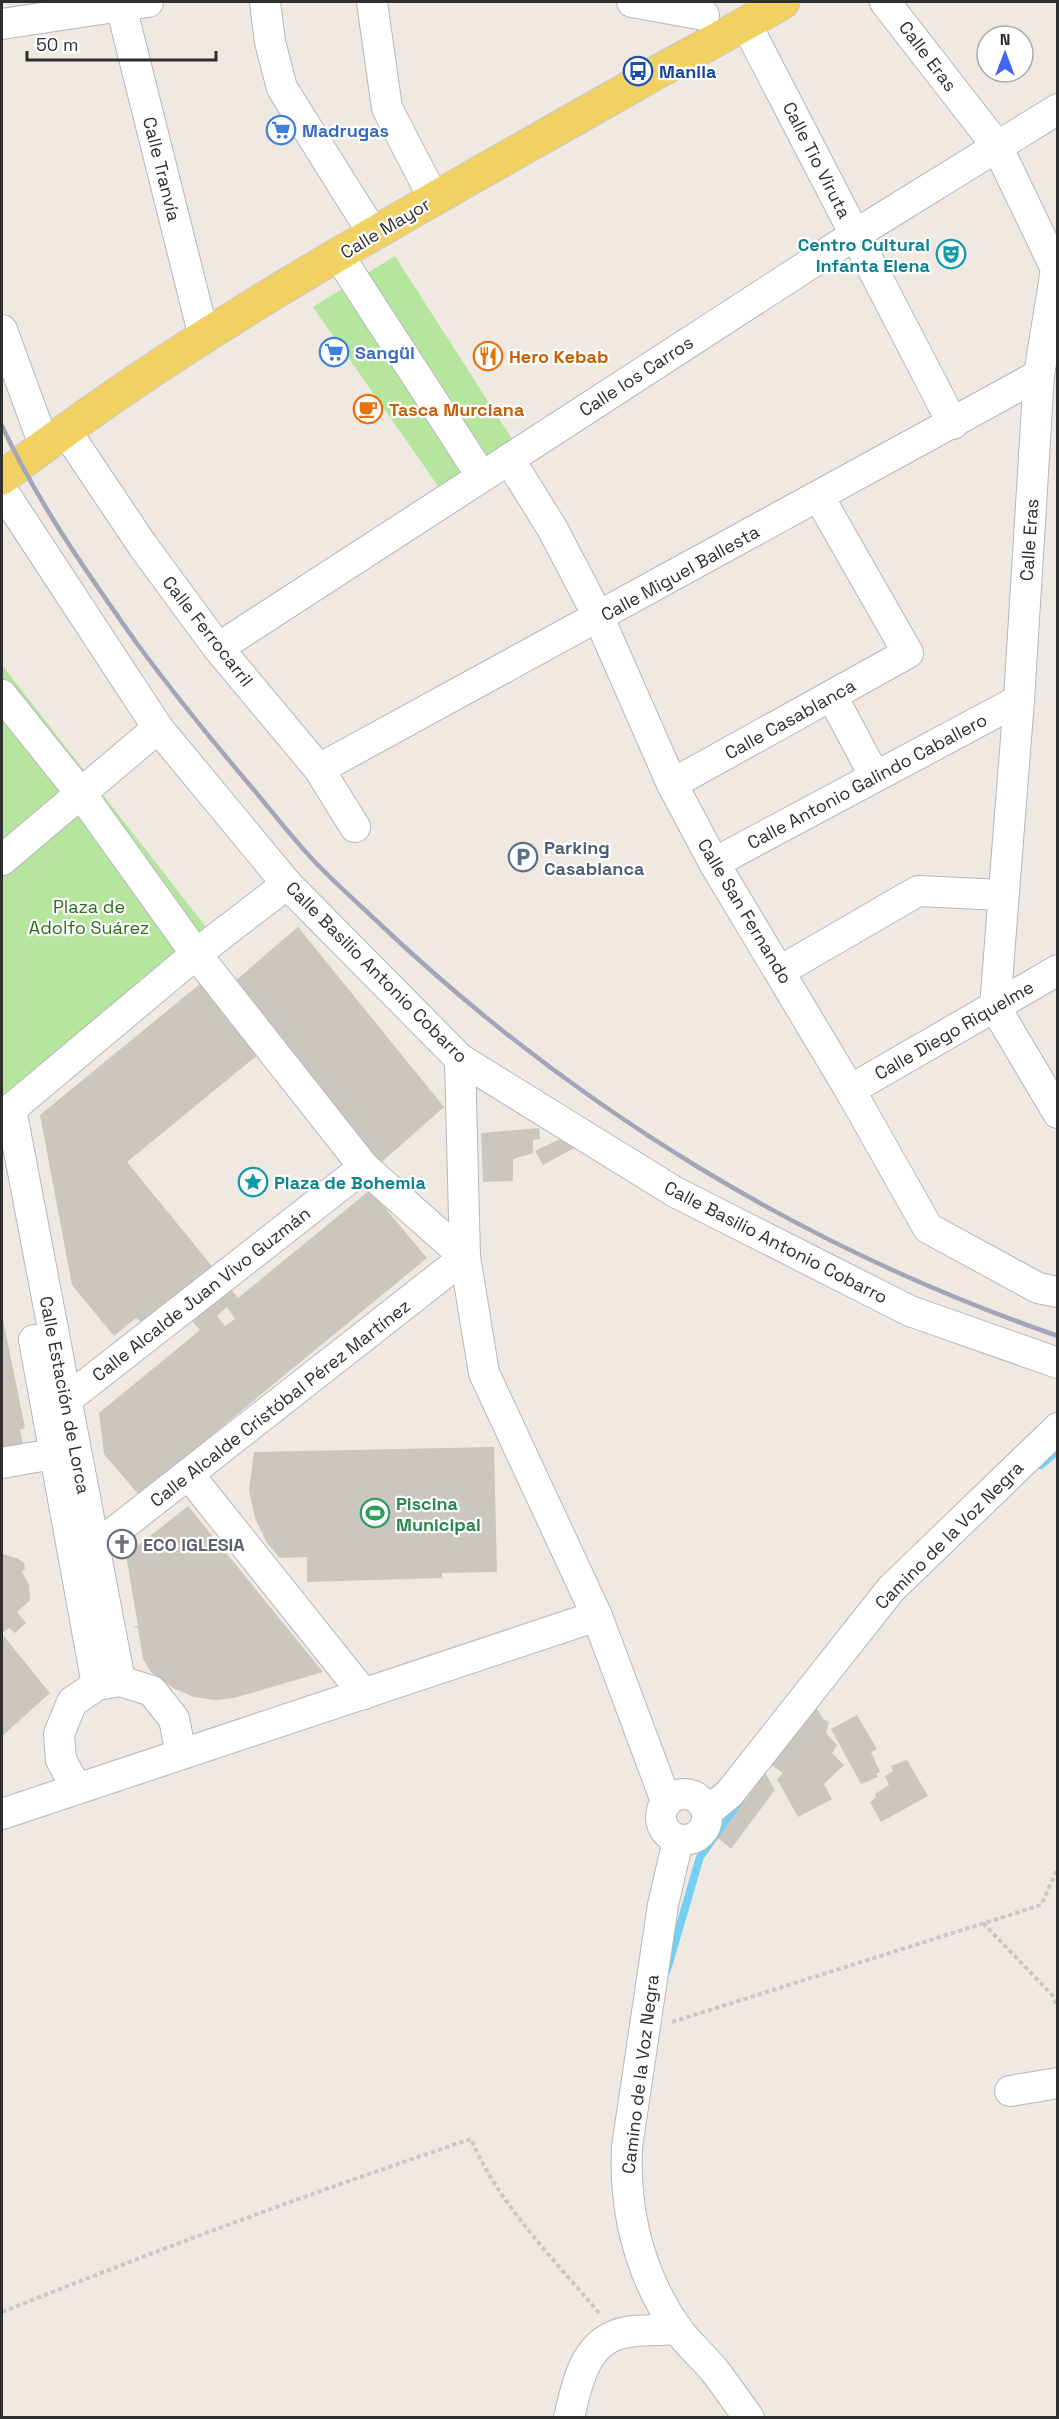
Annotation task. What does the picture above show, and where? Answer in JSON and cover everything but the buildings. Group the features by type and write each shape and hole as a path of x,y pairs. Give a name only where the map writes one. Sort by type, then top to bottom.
{"main road":[{"name":"Calle Mayor","path":"2,478 55,438 204,337 434,199 706,19 746,24 783,2"}],"street":[{"path":"2,24 130,2"},
{"name":"Calle Tranvía","path":"130,2 204,337"},
{"path":"265,2 270,42 282,88 374,235"},
{"path":"372,2 387,108 434,199"},
{"path":"632,2 706,19"},
{"name":"Calle Eras","path":"885,2 997,146 1057,271 1039,375 1019,700 995,1007"},
{"name":"Calle Tio Viruta","path":"746,24 953,424"},
{"name":"Calle los Carros","path":"218,648 856,234 1058,109"},
{"path":"339,256 482,477"},
{"name":"Calle Ferrocarril","path":"2,330 55,438 143,546 218,648 319,769 356,827"},
{"name":"Calle Miguel Ballesta","path":"319,769 599,618 1039,375"},
{"name":"Calle San Fernando","path":"509,459 552,528 599,618 672,783 714,862 850,1090 928,1228 1038,1288 1058,1292"},
{"name":"Calle Basilio Antonio Cobarro","path":"2,490 159,728 287,884 460,1059 675,1192 910,1311 1058,1364"},
{"name":"Calle Casablanca","path":"672,783 908,653 819,497"},
{"path":"2,694 82,795 196,954 364,1167 465,1257"},
{"path":"832,696 874,775"},
{"name":"Calle Antonio Galindo Caballero","path":"714,862 1019,700"},
{"path":"2,860 159,728"},
{"path":"6,1111 196,954 287,884"},
{"path":"780,971 918,891 1002,895"},
{"name":"Calle Diego Riquelme","path":"850,1090 1058,970"},
{"path":"995,1007 1058,1113"},
{"path":"460,1059 465,1257 484,1373 597,1616 666,1801"},
{"name":"Calle Estación de Lorca","path":"6,1111 94,1548 108,1683"},
{"name":"Calle Estación de Lorca","path":"2,1150 53,1454 108,1683"},
{"name":"Calle Alcalde Juan Vivo Guzmán","path":"66,1400 364,1167"},
{"name":"Calle Alcalde Cristóbal Pérez Martínez","path":"94,1548 189,1476 465,1257"},
{"name":"Camino de la Voz Negra","path":"707,1812 729,1794 891,1589 1058,1428"},
{"path":"2,1463 53,1454"},
{"path":"189,1476 364,1694"},
{"path":"2,1814 597,1616"},
{"path":"77,1789 61,1760 58,1734 72,1702 108,1683 152,1691 174,1719 181,1754"},
{"path":"690,1794 697,1798 707,1812 707,1821 696,1837 678,1840 665,1831 661,1823 660,1815 666,1801 673,1796 690,1794"},
{"name":"Camino de la Voz Negra","path":"678,1840 663,1905 627,2147 626,2185 630,2219 640,2256 651,2282 678,2329 714,2369 749,2418"},
{"path":"1010,2091 1058,2083"},
{"path":"569,2418 579,2377 596,2347 617,2334 678,2329"}],"path":[{"path":"644,2031 1041,1905 1058,1868"},
{"path":"983,1923 1053,1996 1058,2009"},
{"path":"2,2312 183,2240 359,2176 471,2139 483,2167 526,2225 617,2334"}],"green space":[{"path":"395,256 514,442 438,486 313,307"},
{"name":"Plaza de Adolfo Suárez","path":"2,665 209,931 2,1095"}],"waterway":[{"path":"1041,1465 1058,1450"},
{"path":"667,1970 700,1857 740,1801"}],"railway":[{"path":"2,426 32,484 83,565 138,645 195,719 315,862 456,993 534,1055 614,1113 698,1167 784,1216 873,1261 964,1301 1058,1336"}],"place":[{"name":"Manila","path":"638,71"},
{"name":"Madrugas","path":"281,130"},
{"name":"Centro Cultural Infanta Elena","path":"951,254"},
{"name":"Sangüi","path":"334,352"},
{"name":"Hero Kebab","path":"488,356"},
{"name":"Tasca Murciana","path":"368,409"},
{"name":"Parking Casablanca","path":"523,857"},
{"name":"Plaza de Bohemia","path":"253,1182"},
{"name":"Piscina Municipal","path":"375,1513"},
{"name":"ECO IGLESIA","path":"122,1544"}]}
